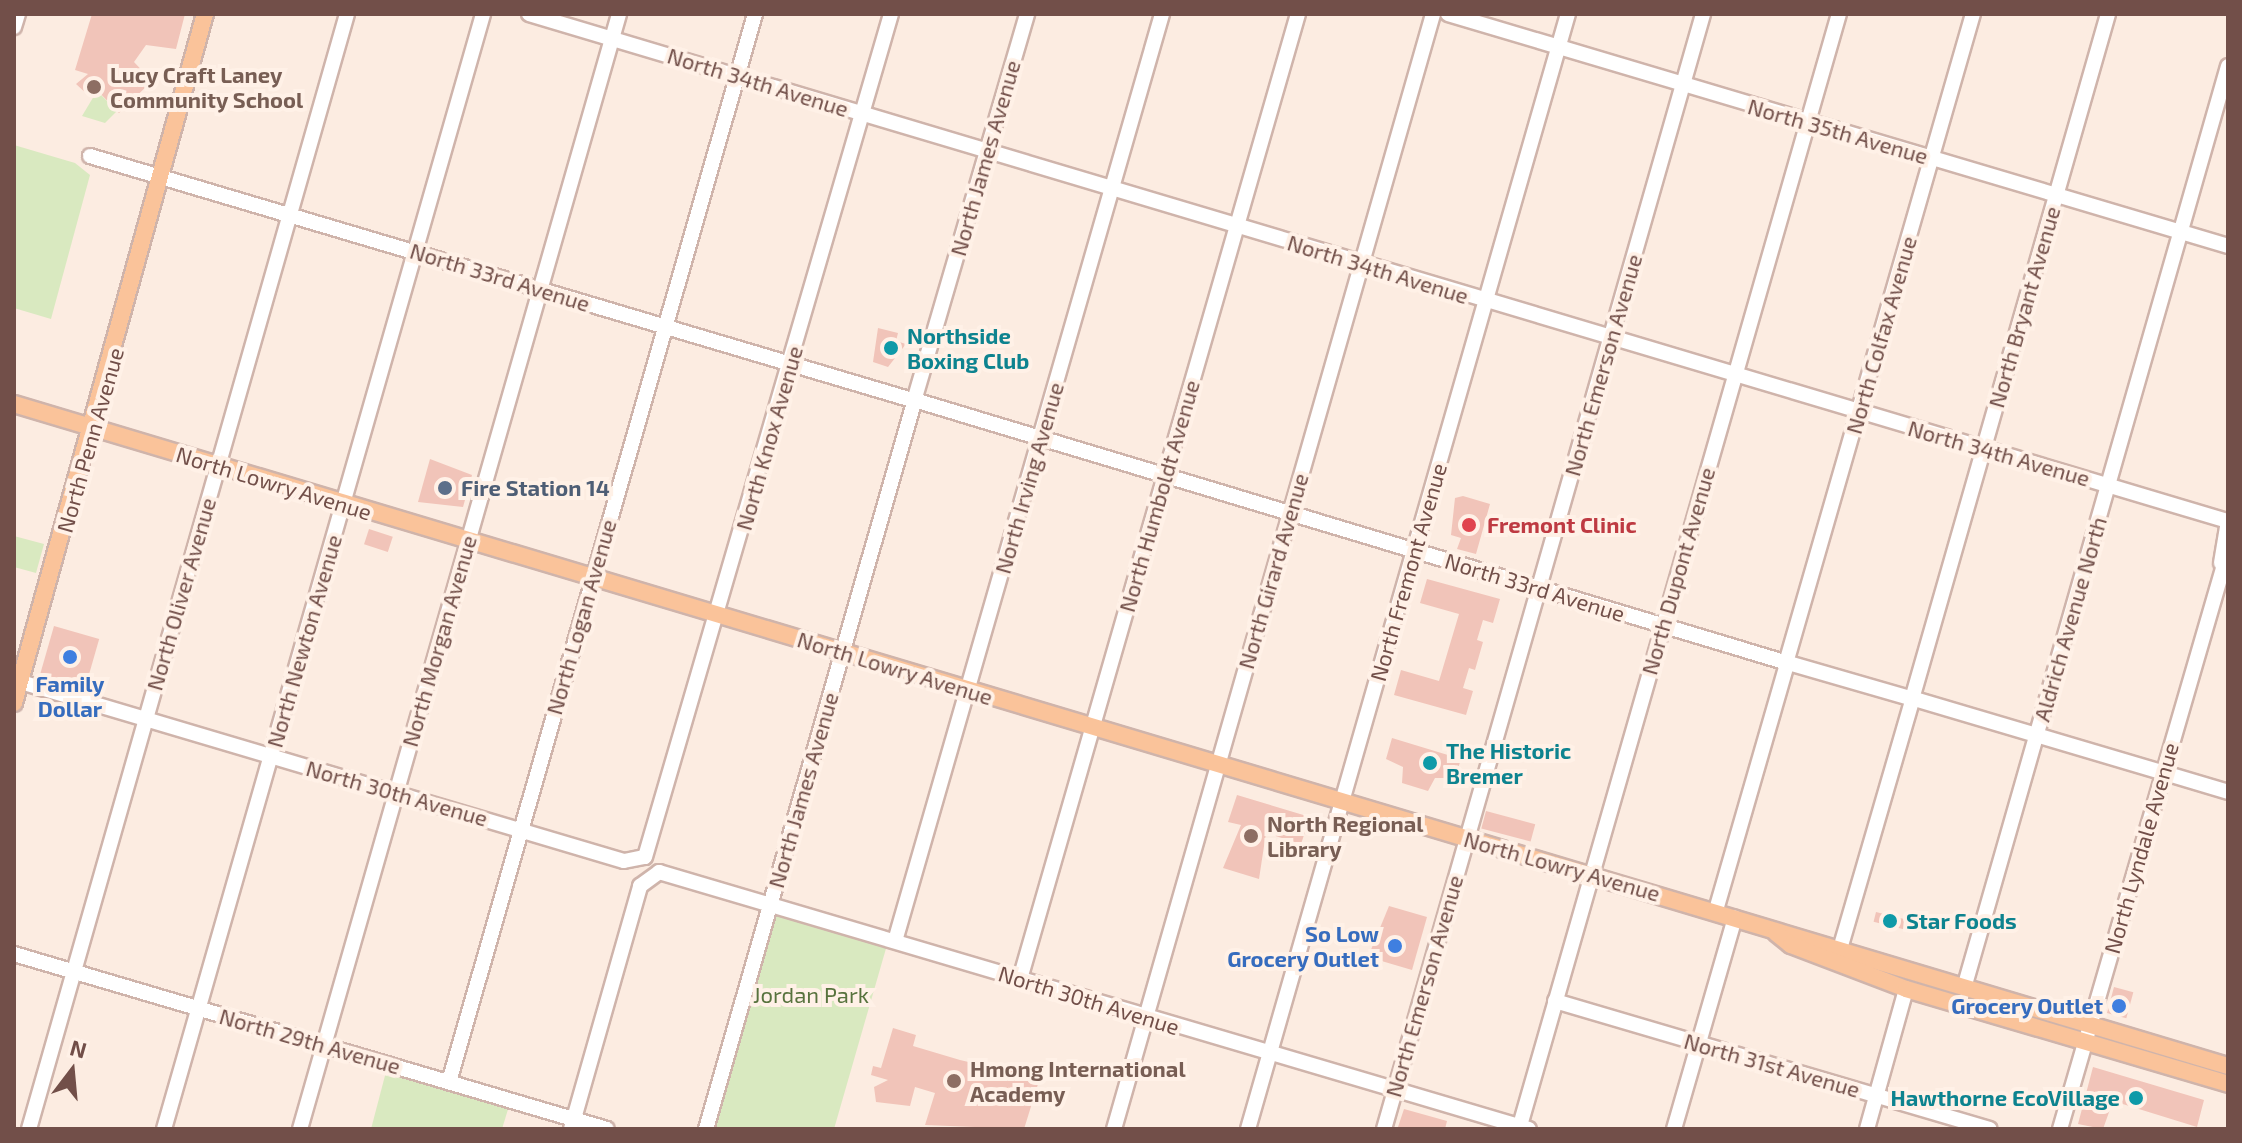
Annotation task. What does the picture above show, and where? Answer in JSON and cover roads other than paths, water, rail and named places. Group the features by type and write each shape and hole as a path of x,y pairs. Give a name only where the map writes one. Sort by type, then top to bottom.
{"main road":[{"name":"North Penn Avenue","path":"14,703 17,681 94,427 205,14"},
{"name":"North Penn Avenue","path":"163,177 213,14"},
{"name":"North Lowry Avenue","path":"14,404 1465,839 1716,910 1776,933 1840,949 2228,1066"},
{"name":"North Lowry Avenue","path":"1776,933 1791,945 1906,989 2228,1084"}],"street":[{"path":"14,27 18,14"},
{"name":"North Oliver Avenue","path":"29,1129 347,14"},
{"name":"North Newton Avenue","path":"164,1129 483,14"},
{"name":"North 34th Avenue","path":"529,14 2228,521"},
{"name":"North Morgan Avenue","path":"300,1129 619,14"},
{"name":"North Logan Avenue","path":"449,1082 755,14"},
{"name":"North Knox Avenue","path":"641,860 651,847 891,14"},
{"name":"North James Avenue","path":"706,1129 1027,14"},
{"name":"North Irving Avenue","path":"895,941 1162,14"},
{"name":"North Humboldt Avenue","path":"1020,979 1298,14"},
{"name":"North Girard Avenue","path":"1114,1129 1433,14"},
{"name":"North 35th Avenue","path":"1448,14 2228,246"},
{"name":"North Fremont Avenue","path":"1248,1129 1568,14"},
{"name":"North Emerson Avenue","path":"1384,1129 1703,14"},
{"name":"North Dupont Avenue","path":"1519,1129 1839,14"},
{"name":"North Colfax Avenue","path":"1716,910 1973,14"},
{"name":"North Bryant Avenue","path":"1840,949 2108,14"},
{"name":"Aldrich Avenue North","path":"1964,988 2228,66"},
{"name":"North 33rd Avenue","path":"90,156 2228,792"},
{"name":"North Lyndale Avenue","path":"2060,1129 2221,567 2228,521"},
{"name":"North Lyndale Avenue","path":"2221,567 2228,551"},
{"name":"North 30th Avenue","path":"17,681 624,861 641,860"},
{"name":"North 30th Avenue","path":"572,1124 640,886 649,874 664,872 1394,1093 1519,1129 1529,1129"},
{"path":"1674,1129 1735,918"},
{"name":"North 29th Avenue","path":"14,954 449,1082 572,1124 607,1129"},
{"path":"1867,1129 1906,989"},
{"name":"North 31st Avenue","path":"1555,1001 1990,1129"}],"place":[{"name":"Lucy Craft Laney Community School","path":"94,87"},
{"name":"Northside Boxing Club","path":"891,348"},
{"name":"Fire Station 14","path":"445,488"},
{"name":"Fremont Clinic","path":"1469,525"},
{"name":"Family Dollar","path":"70,657"},
{"name":"The Historic Bremer","path":"1430,763"},
{"name":"North Regional Library","path":"1251,836"},
{"name":"Star Foods","path":"1890,921"},
{"name":"So Low Grocery Outlet","path":"1395,946"},
{"name":"Grocery Outlet","path":"2119,1006"},
{"name":"Hmong International Academy","path":"954,1081"},
{"name":"Hawthorne EcoVillage","path":"2136,1098"}],"park label":[{"name":"Jordan Park","path":"811,995"}]}
